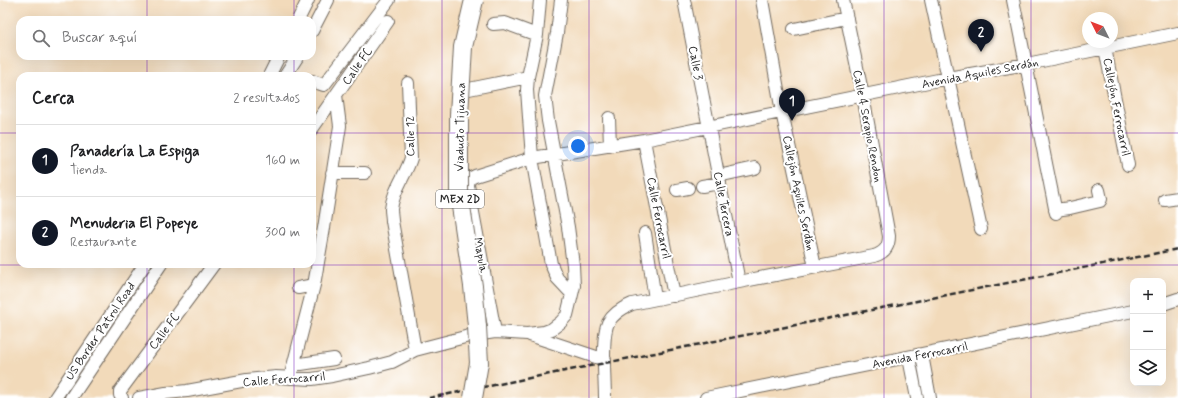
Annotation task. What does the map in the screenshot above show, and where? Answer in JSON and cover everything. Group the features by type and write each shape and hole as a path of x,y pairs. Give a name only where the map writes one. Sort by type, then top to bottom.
{"highway":[{"name":"Viaducto Tijuana","path":"465,0 457,36 452,81 450,134 453,185 473,330 474,364 470,398"},
{"name":"Viaducto Tijuana","path":"473,398 479,363 473,286 459,193 459,115 463,48 474,0"}],"street":[{"path":"316,82 324,85 389,0"},
{"path":"540,0 537,35 528,77 527,90 532,158 551,264 557,278 572,294"},
{"path":"527,334 544,332 552,329 561,322 567,315 574,286 568,227 545,96 562,0"},
{"name":"Calle 3","path":"684,0 708,127"},
{"name":"Callejón Aquiles Serdán","path":"762,0 782,112 815,267"},
{"name":"Calle 4 Serapio Rendon","path":"815,267 874,256 884,251 889,241 863,96 843,0"},
{"path":"931,0 981,229"},
{"path":"1014,0 1055,211 1100,201 1100,190"},
{"path":"300,16 307,2 325,5 316,23"},
{"path":"794,29 847,18"},
{"name":"Calle FC","path":"316,123 388,21"},
{"path":"493,24 505,23 537,35"},
{"name":"Avenida Aquiles Serdán","path":"1118,45 1178,33"},
{"name":"Avenida Aquiles Serdán","path":"708,127 948,78 1105,48"},
{"name":"Callejón Ferrocarril","path":"1105,48 1128,166"},
{"path":"271,72 277,60"},
{"path":"290,72 296,60"},
{"path":"468,89 528,77"},
{"name":"Calle 12","path":"408,83 411,158 408,168 395,194 391,209 415,350"},
{"path":"290,378 314,285 324,228 340,126 336,95"},
{"path":"609,118 610,146"},
{"path":"532,158 610,146 708,127"},
{"name":"Calle Tercera","path":"708,127 739,282"},
{"name":"Calle Ferrocarril","path":"644,140 674,296"},
{"name":"Mapula","path":"496,332 468,185 469,179 532,158"},
{"path":"702,186 755,168"},
{"path":"332,173 365,172"},
{"path":"1165,200 1178,198"},
{"path":"645,233 655,299"},
{"path":"605,398 606,330 609,322 618,311 632,304 815,267"},
{"name":"US Border Patrol Road","path":"55,398 142,268"},
{"path":"70,398 158,268"},
{"name":"Calle FC","path":"122,398 120,395 120,390 211,268"},
{"path":"298,288 314,285"},
{"path":"1166,303 1178,299"},
{"name":"Avenida Ferrocarril","path":"706,398 1130,313"},
{"name":"Calle Ferrocarril","path":"139,398 247,380 276,377 312,379 392,362 415,350 469,336 496,332 527,334"},
{"path":"527,334 605,360"},
{"path":"922,355 930,398"},
{"path":"909,358 917,398"},
{"path":"294,363 301,364 334,359"}],"railway":[{"path":"429,398 1178,249"}],"place":[{"name":"Menuderia El Popeye","path":"981,52"},
{"name":"Panadería La Espiga","path":"792,121"}]}
